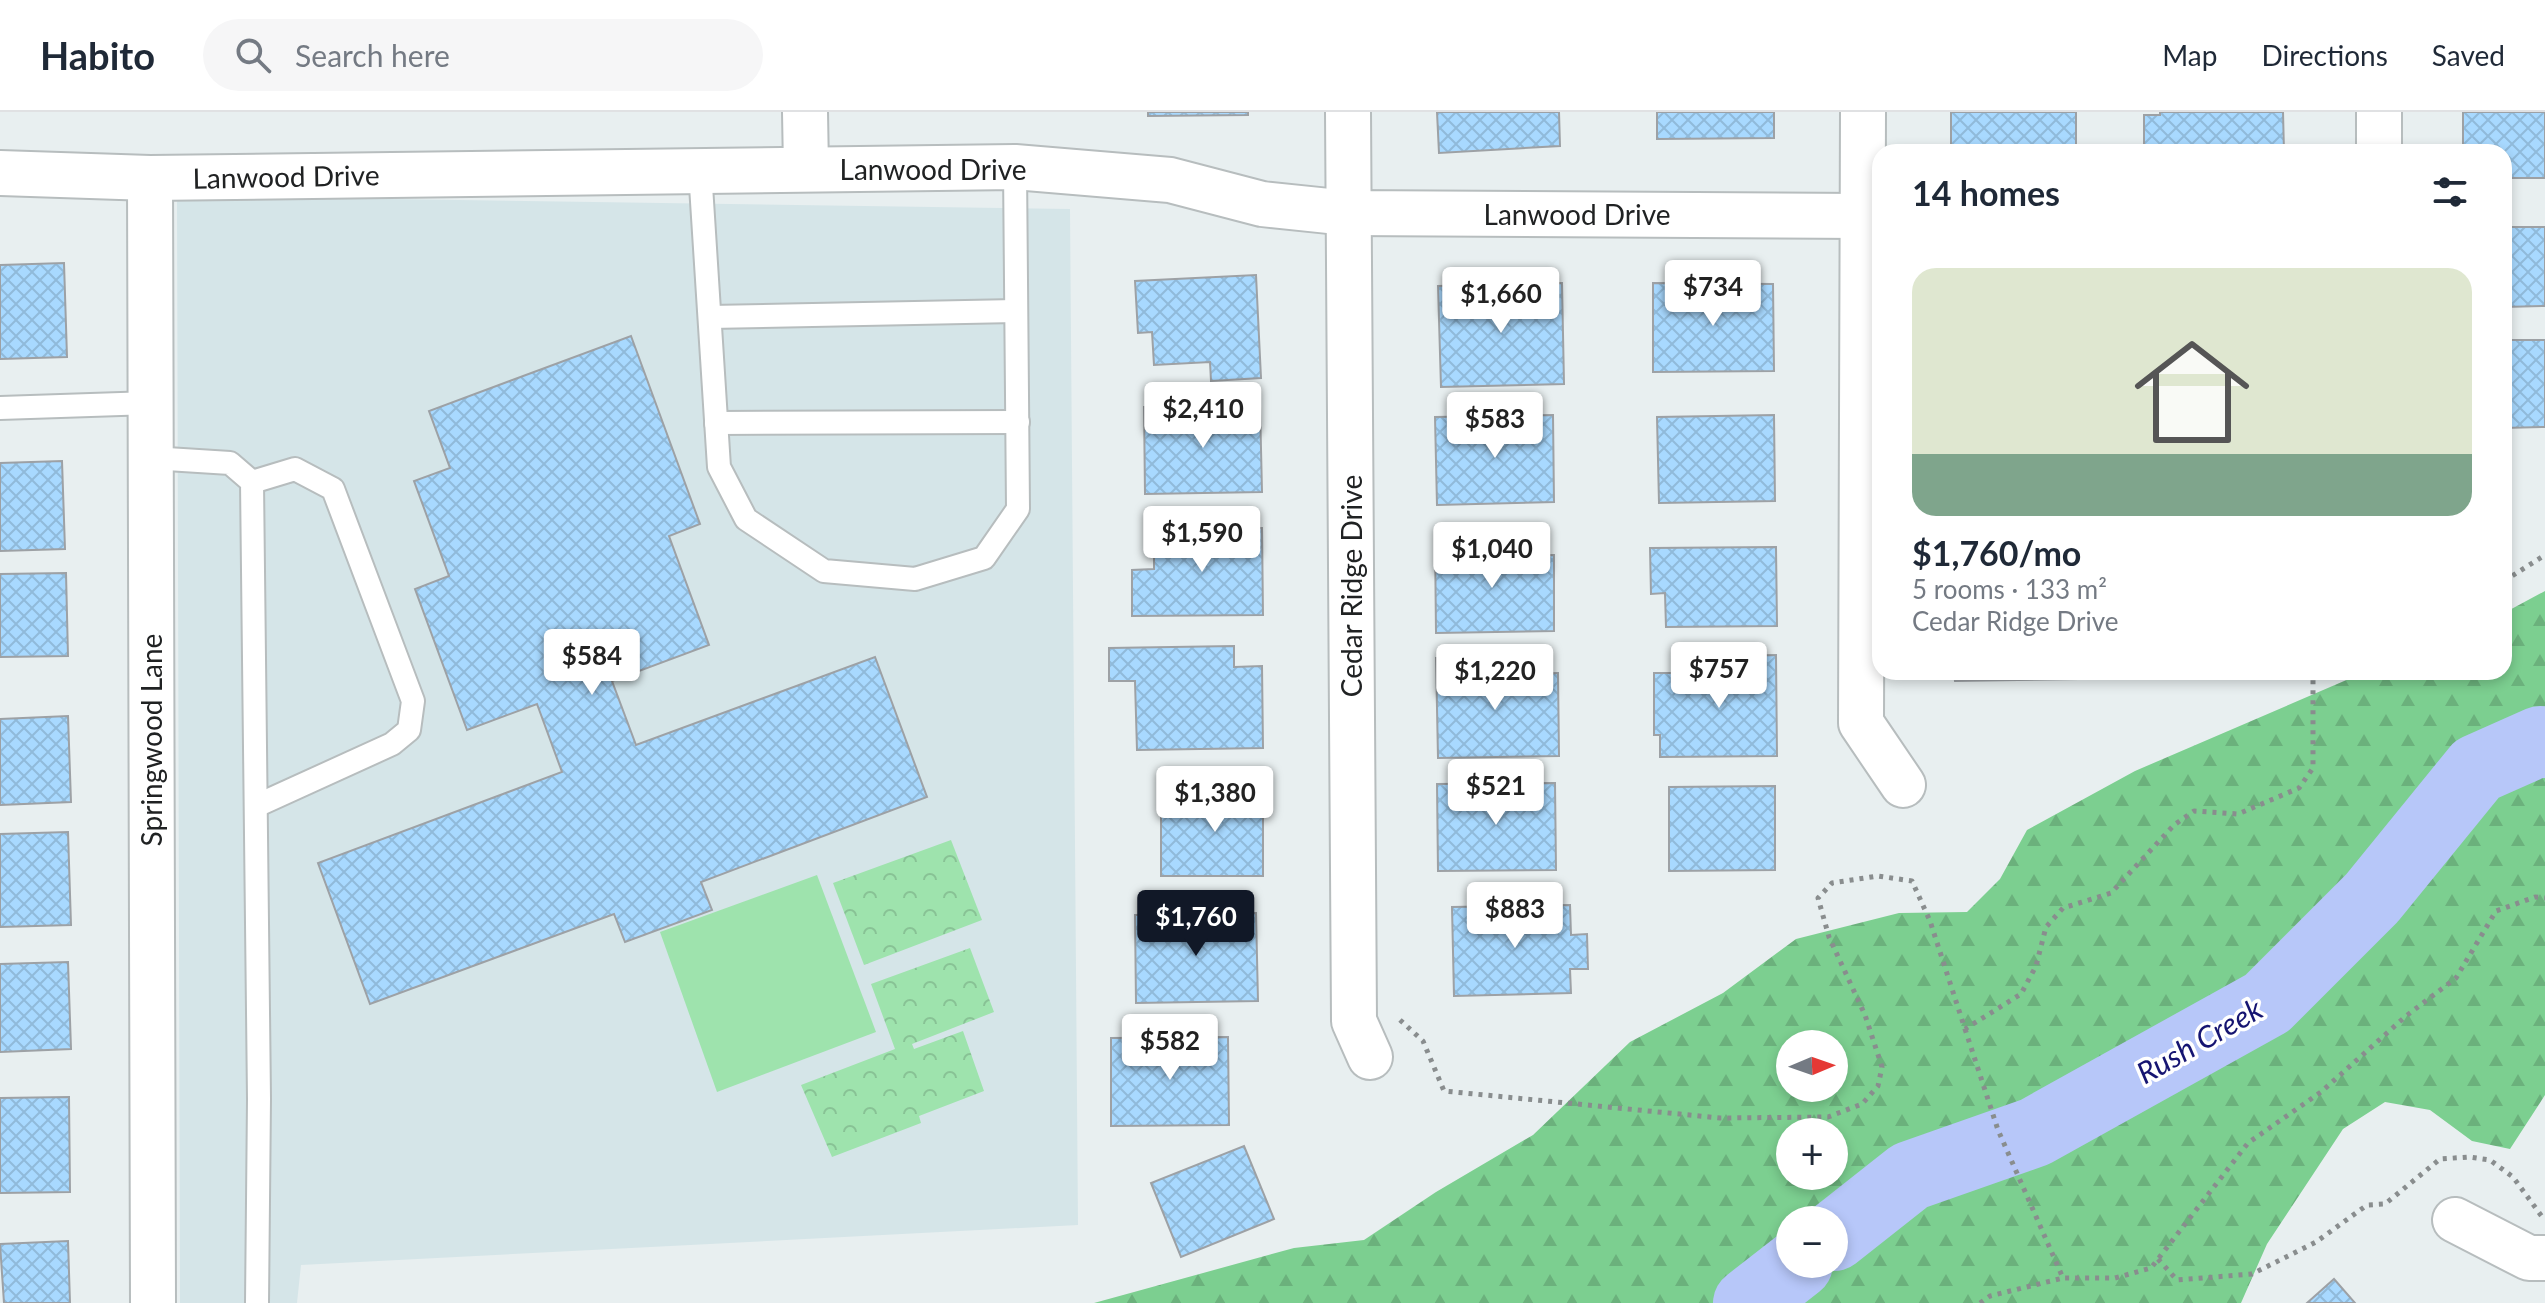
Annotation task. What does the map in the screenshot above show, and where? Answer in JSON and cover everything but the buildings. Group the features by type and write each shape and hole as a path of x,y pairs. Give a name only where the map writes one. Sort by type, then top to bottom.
{"street":[{"path":"805,112 806,168"},
{"name":"Cedar Ridge Drive","path":"1348,112 1354,1021 1370,1057"},
{"path":"1863,112 1861,723 1903,785"},
{"path":"2379,112 2379,144"},
{"name":"Lanwood Drive","path":"0,173 150,178 1015,167 1170,180 1262,204 1348,213 1863,216"},
{"name":"Springwood Lane","path":"150,178 153,1303"},
{"path":"2455,1220 2529,1258 2545,1258"}],"lane":[{"path":"700,170 719,467 746,519 824,571 915,579 984,558 1018,509 1015,167"},
{"path":"710,317 1016,311"},
{"path":"0,408 151,403"},
{"path":"716,423 1018,422"},
{"path":"151,458 230,463 252,482 257,1303"},
{"path":"252,482 295,469 333,489 413,701 409,730 392,744 256,806"}],"path":[{"path":"2512,576 2545,555"},
{"path":"1965,1029 2021,994 2036,966 2046,927 2063,908 2111,893 2174,825 2194,811 2238,814 2299,788 2313,768 2313,680"},
{"path":"1390,1011 1423,1041 1444,1091 1720,1118 1828,1117 1862,1104 1878,1086 1882,1067 1865,1015 1829,937 1818,898 1832,883 1878,876 1912,881 1930,921 1998,1130 2063,1278"},
{"path":"1980,1303 1990,1296 2063,1278 2115,1278 2151,1268 2248,1143 2321,1092 2406,1016 2456,978 2496,911 2535,897 2545,898"},
{"path":"2158,1259 2177,1280 2252,1274 2316,1242 2367,1205 2385,1204 2440,1159 2469,1157 2490,1160 2513,1177 2545,1220"}],"shaded area":[{"path":"177,196 1070,209 1078,1225 301,1265 297,1303 180,1303"}],"green space":[{"path":"2545,591 2545,1095 2510,1149 2472,1141 2430,1110 2385,1102 2343,1129 2267,1244 2241,1303 1094,1303 1294,1248 1364,1240 1436,1192 1533,1135 1630,1042 1723,993 1796,939 1899,913 1967,912 2000,879 2027,830 2135,771 2346,680 2512,680 2512,609"},
{"path":"951,840 982,920 864,965 833,883"},
{"path":"817,875 876,1032 717,1092 660,932"},
{"path":"970,948 994,1012 912,1044 914,1049 963,1031 984,1091 919,1116 921,1123 832,1157 801,1085 895,1049 871,984"}],"waterway":[{"name":"Rush Creek","path":"1848,1225 1910,1176 2035,1132 2267,1003 2372,898 2477,769 2540,741 2545,743"},
{"name":"Rush Creek","path":"1748,1303 1780,1278"}]}
